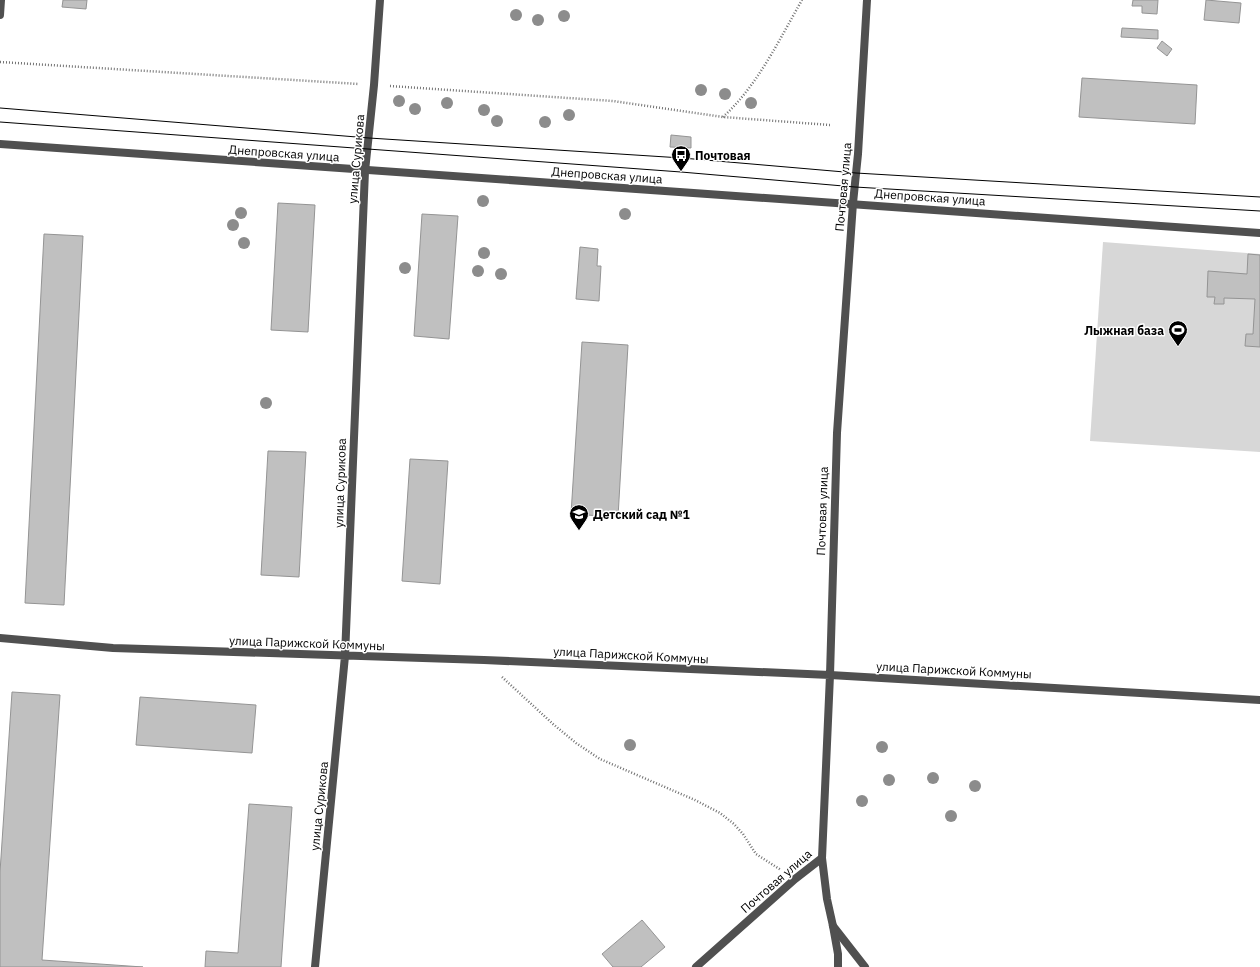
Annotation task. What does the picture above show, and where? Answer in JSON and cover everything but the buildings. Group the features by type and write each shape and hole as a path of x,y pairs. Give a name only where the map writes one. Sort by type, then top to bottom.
{"street":[{"path":"0,15 1,0"},
{"name":"улица Сурикова","path":"315,967 345,656 365,171 374,85 380,0"},
{"name":"Почтовая улица","path":"696,967 795,879 822,858 830,675 837,432 853,203 858,154 867,0"},
{"name":"Днепровская улица","path":"0,144 365,171 853,203 1260,233"},
{"name":"улица Парижской Коммуны","path":"0,638 113,648 484,660 830,675 1260,700"},
{"path":"822,858 827,899 838,954 838,967"},
{"path":"833,926 865,967"}],"path":[{"path":"723,117 738,102 761,70 802,0"},
{"path":"0,62 613,101 723,117 830,125"},
{"path":"484,660 553,724 600,759 695,800 720,813 734,824 743,834 756,854 795,879"}],"shaded area":[{"name":"Лыжная база","path":"1103,242 1260,254 1260,452 1090,441"}],"tram line":[{"path":"0,108 369,138 682,158 856,173 1260,197"},
{"path":"0,122 681,172 855,187 1260,211"}],"place":[{"name":"Почтовая","path":"681,172"},
{"name":"Лыжная база","path":"1178,347"},
{"name":"Детский сад №1","path":"579,531"}]}
